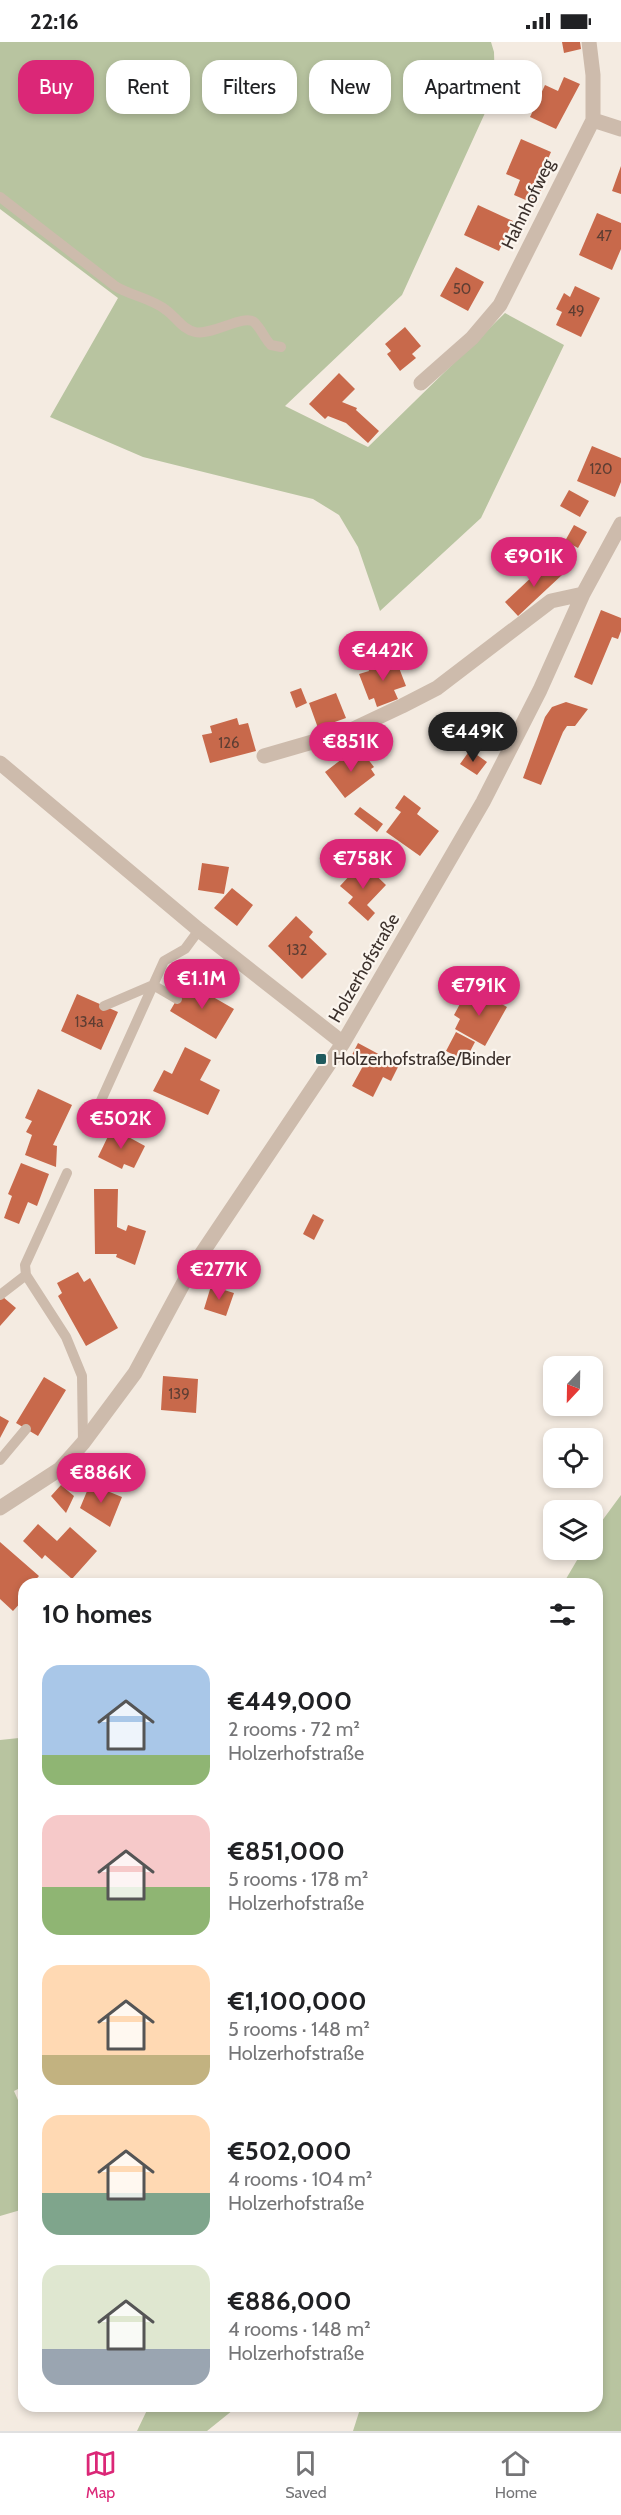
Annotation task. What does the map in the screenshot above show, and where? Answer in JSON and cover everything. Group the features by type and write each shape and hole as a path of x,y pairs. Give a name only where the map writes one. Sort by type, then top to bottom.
{"street":[{"name":"Hahnhofweg","path":"421,383 472,338 500,305 593,120 593,75 589,42"},
{"path":"593,120 621,129"},
{"name":"Holzerhofstraße","path":"0,1508 60,1469 83,1443 135,1373 190,1271 343,1043 483,802 540,690 583,594 621,524"},
{"path":"264,756 347,732 402,706 436,688 551,601 583,594"},
{"name":"Holzerhofstraße","path":"0,764 199,930 343,1043"}],"lane":[{"path":"0,198 115,286 130,295 160,305 188,329 197,333 213,332 229,324 248,320 253,322 271,345 281,347"},
{"path":"96,1130 99,1105 164,961 185,949 199,930"},
{"path":"153,985 177,999"},
{"path":"104,1006 153,985"},
{"path":"67,1173 25,1265 26,1275 66,1337 82,1376 83,1443"},
{"path":"0,1295 26,1275"},
{"path":"0,1460 26,1429"}],"green space":[{"path":"0,42 491,42 494,60 403,60 403,114 485,114 402,295 285,406 368,447 505,313 564,345 481,518 380,611 358,547 339,515 313,499 143,457 50,417 118,298 0,209"},
{"path":"621,1495 621,2431 353,2431 359,2412 603,2412 603,1578 567,1578 577,1560 603,1560 603,1519"},
{"path":"18,1738 18,2089 14,2091 18,2100 18,2211 0,2216 0,1740"},
{"path":"146,2412 231,2412 207,2431 137,2431"}],"building":[{"path":"562,42 580,42 581,49 564,53"},
{"path":"564,77 580,84 556,129 530,117 531,114 542,114 542,91 545,85 558,91"},
{"path":"521,139 551,152 541,175 547,177 535,204 514,195 520,180 506,174"},
{"path":"621,166 621,194 612,191"},
{"path":"478,205 513,221 499,251 464,235"},
{"path":"597,213 621,223 621,249 612,270 579,255"},
{"path":"456,267 484,282 468,311 440,296"},
{"path":"575,286 600,298 581,337 556,325 562,312 556,309 564,293 570,297"},
{"path":"405,327 421,346 412,354 416,358 400,371 387,354 391,351 385,344"},
{"path":"339,373 355,389 342,402 357,408 356,410 379,431 368,443 346,423 328,416 325,419 309,404"},
{"path":"592,446 621,458 621,482 615,497 577,481"},
{"path":"569,490 589,501 580,517 560,506"},
{"path":"574,525 587,532 578,548 565,541"},
{"path":"522,548 536,563 526,572 512,557"},
{"path":"550,560 563,574 518,616 505,602"},
{"path":"601,610 621,618 621,631 618,639 612,637 592,685 574,677"},
{"path":"383,658 385,664 396,660 406,686 394,690 398,699 377,707 374,698 369,700 359,674 369,671 367,665"},
{"path":"301,688 307,703 296,708 290,692"},
{"path":"336,693 346,718 318,728 309,703"},
{"path":"566,702 588,709 575,726 567,726 563,732 541,785 523,778 545,717 552,707"},
{"path":"237,718 239,725 248,723 256,751 210,763 202,735 212,733 210,726"},
{"path":"355,749 356,751 360,749 374,767 371,769 375,775 345,798 325,772"},
{"path":"470,750 487,762 477,775 460,764"},
{"path":"404,795 421,808 417,814 439,831 420,856 386,832 401,812 395,808"},
{"path":"360,807 383,824 377,832 354,814"},
{"path":"362,862 386,885 367,905 375,913 368,921 348,903 353,897 340,886"},
{"path":"202,863 229,867 224,894 198,890"},
{"path":"232,888 253,905 237,926 214,908"},
{"path":"296,916 313,932 309,937 327,954 302,979 268,946"},
{"path":"187,982 234,1009 216,1039 170,1011"},
{"path":"477,990 507,1007 485,1046 455,1029 460,1019 454,1015 462,1000 469,1004"},
{"path":"77,994 118,1012 101,1050 61,1031"},
{"path":"456,1032 475,1042 465,1061 446,1051"},
{"path":"358,1043 399,1065 391,1081 383,1077 373,1097 352,1086 363,1066 350,1059"},
{"path":"185,1047 211,1060 200,1080 220,1090 208,1115 153,1091 164,1070 172,1074"},
{"path":"38,1089 72,1105 53,1145 57,1146 56,1167 25,1155 32,1135 26,1132 32,1121 25,1118"},
{"path":"126,1102 142,1110 135,1125 119,1117"},
{"path":"112,1128 145,1146 134,1168 124,1164 122,1169 98,1157"},
{"path":"21,1163 49,1174 37,1206 28,1202 19,1224 4,1218 12,1196 8,1194"},
{"path":"94,1189 118,1189 117,1227 126,1231 128,1225 146,1231 135,1265 116,1257 117,1254 95,1254"},
{"path":"313,1214 324,1220 314,1240 303,1234"},
{"path":"78,1272 84,1282 90,1278 118,1328 86,1346 58,1296 62,1293 57,1283"},
{"path":"211,1286 234,1293 226,1316 204,1309"},
{"path":"3,1297 16,1308 0,1326 0,1300"},
{"path":"163,1376 198,1379 196,1413 161,1410"},
{"path":"44,1377 66,1390 38,1436 16,1423"},
{"path":"0,1416 9,1421 0,1438"},
{"path":"90,1484 122,1497 110,1527 80,1508"},
{"path":"61,1485 74,1496 66,1513 51,1496"},
{"path":"38,1524 57,1541 70,1527 97,1551 71,1578 45,1555 42,1559 23,1541"},
{"path":"0,1542 39,1576 37,1578 18,1578 18,1606 13,1611 0,1599"}],"place":[{"name":"Holzerhofstraße/Binder","path":"321,1059"}]}
